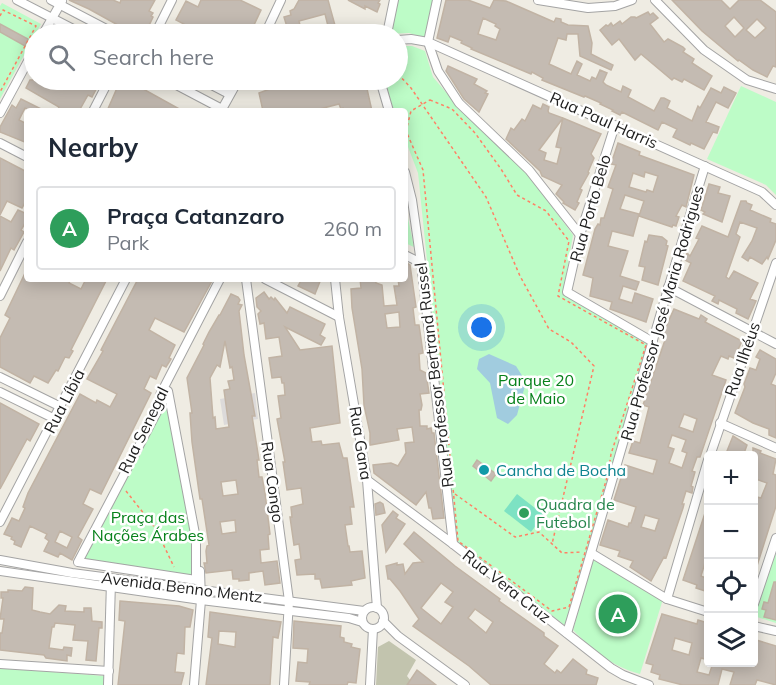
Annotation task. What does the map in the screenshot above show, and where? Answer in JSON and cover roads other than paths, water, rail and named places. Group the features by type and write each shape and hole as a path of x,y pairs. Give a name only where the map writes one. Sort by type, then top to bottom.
{"street":[{"path":"16,0 61,24"},
{"path":"51,0 61,2 99,24"},
{"path":"160,24 172,0"},
{"path":"270,24 281,0"},
{"path":"389,24 394,0"},
{"path":"437,0 428,42 438,71 459,103 529,170 580,235"},
{"path":"538,0 588,8 615,6 632,0"},
{"path":"655,0 704,50 747,80 776,89"},
{"path":"48,24 61,2"},
{"path":"408,39 428,42"},
{"name":"Rua Paul Harris","path":"428,42 762,192 776,205"},
{"path":"0,113 24,69"},
{"path":"95,108 104,90"},
{"path":"183,90 209,107"},
{"path":"221,90 229,94"},
{"path":"223,108 232,90"},
{"path":"383,90 388,108"},
{"name":"Rua Porto Belo","path":"615,125 580,235 567,292 653,342"},
{"path":"0,143 24,155"},
{"name":"Rua Professor José Maria Rodrigues","path":"567,633 587,552 705,166"},
{"name":"Rua Professor Bertrand Russel","path":"408,184 421,263 453,544"},
{"path":"0,296 24,248"},
{"path":"408,256 421,263"},
{"name":"Rua Ilhéus","path":"711,451 776,263"},
{"name":"Rua Líbia","path":"0,522 124,282"},
{"name":"Rua Senegal","path":"72,577 170,375 218,282"},
{"name":"Rua Congo","path":"246,282 289,606 284,685"},
{"path":"271,282 339,317"},
{"name":"Rua Gana","path":"335,282 339,317 367,480 377,608"},
{"path":"668,287 776,344"},
{"path":"170,375 199,538 201,600 194,685"},
{"path":"0,377 61,407"},
{"path":"168,391 196,539 196,580 178,577 78,562 168,391"},
{"path":"0,392 55,419"},
{"path":"720,423 776,448"},
{"name":"Rua Ilhéus","path":"667,599 704,475"},
{"name":"Rua Vera Cruz","path":"367,480 611,668 650,685"},
{"path":"758,590 776,538"},
{"path":"587,552 667,599 704,611"},
{"name":"Avenida Benno Mentz","path":"0,560 72,577"},
{"name":"Avenida Benno Mentz","path":"0,571 201,589 362,622"},
{"path":"108,685 111,582"},
{"name":"Avenida Benno Mentz","path":"111,582 201,600 364,611"},
{"path":"398,636 366,627 362,622 364,611 377,608 382,613 384,621 398,636 454,680 465,685"},
{"path":"370,685 375,629 384,621"},
{"path":"758,627 776,631"},
{"path":"0,664 109,671"}],"water":[{"path":"489,354 516,366 526,382 517,415 508,424 497,418 490,383 477,369 479,359"}],"place":[{"name":"Cancha de Bocha","path":"484,470"},
{"name":"Quadra de Futebol","path":"524,513"},
{"name":"Praça Catanzaro","path":"618,614"}],"park label":[{"name":"Parque 20 de Maio","path":"536,389"},
{"name":"Praça das Nações Árabes","path":"148,526"}]}
